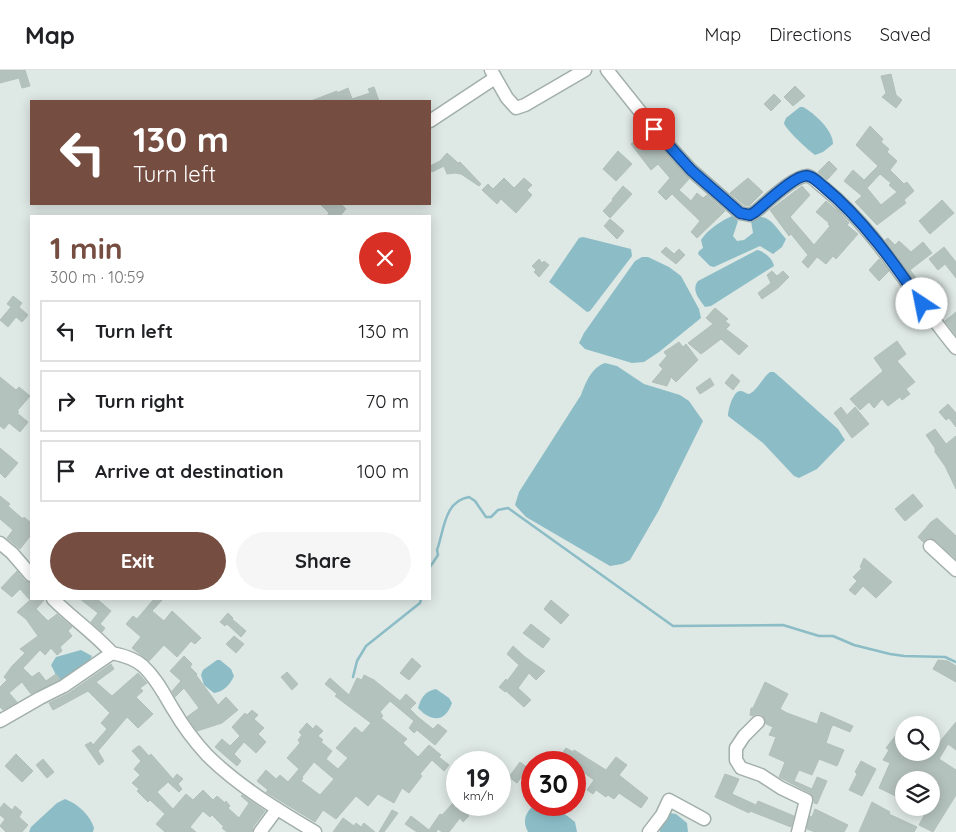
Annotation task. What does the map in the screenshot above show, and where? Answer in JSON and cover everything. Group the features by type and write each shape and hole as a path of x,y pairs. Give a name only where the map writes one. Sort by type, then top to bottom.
{"street":[{"path":"431,120 493,74 507,98 516,108 525,105 585,70"},
{"path":"607,70 654,129 691,170 740,213 750,215 755,212 798,178 808,176 813,178 836,197 863,226 903,276 932,319 956,348"},
{"path":"0,543 12,553 30,574"},
{"path":"930,546 956,570"},
{"path":"54,600 100,640 112,653 127,657 142,665 161,688 190,734 209,756 277,809 315,832"},
{"path":"0,721 64,686 112,653"},
{"path":"758,722 744,736 736,748 736,760 742,768 761,775 781,788 806,800 798,832"},
{"path":"649,832 662,815 669,800 704,818"},
{"path":"261,829 277,809"}],"water":[{"path":"800,107 812,113 830,133 833,144 823,152 815,155 785,126 786,118"},
{"path":"732,216 738,221 733,236 737,241 744,240 753,233 751,221 762,217 771,221 786,239 782,247 773,254 760,246 714,267 710,266 698,254 703,248 701,240 707,232"},
{"path":"583,237 631,249 632,256 590,311 587,312 549,282 579,238"},
{"path":"757,250 768,256 774,266 711,306 705,307 698,298 695,288 698,281"},
{"path":"642,257 648,257 669,267 681,276 699,309 701,318 644,362 632,363 585,349 579,343 584,333 635,261"},
{"path":"605,363 617,366 644,384 680,395 689,401 703,421 659,510 630,560 622,564 610,566 526,517 515,505 519,492 581,395 590,376 596,368"},
{"path":"770,372 774,372 838,429 845,440 817,469 799,478 794,476 763,443 728,416 733,397 741,391 749,394 752,392"},
{"path":"81,650 92,656 88,663 62,681 59,681 51,665 56,657"},
{"path":"217,660 220,660 231,669 234,676 226,688 214,693 204,685 201,675 203,670"},
{"path":"436,689 449,698 452,703 446,714 442,717 433,718 418,708 424,696 429,691"},
{"path":"65,799 79,807 86,814 94,828 93,832 29,832 31,827 57,803"},
{"path":"670,813 676,814 687,823 688,832 660,832 659,827"},
{"path":"567,816 575,822 577,832 528,832 525,817"}],"building":[{"path":"0,70 25,70 30,86 22,88 19,78 0,83"},
{"path":"891,74 896,95 902,100 896,108 882,97 886,93 881,76"},
{"path":"795,86 805,96 793,106 784,97"},
{"path":"374,87 379,100 314,100 348,88 352,99 370,93 368,89"},
{"path":"774,94 781,101 771,111 764,104"},
{"path":"870,126 883,139 881,142 889,149 887,152 897,161 890,170 904,184 907,182 914,191 904,200 906,203 877,225 855,202 862,196 844,181 853,170 864,180 878,166 856,145","holes":["880,174 891,183 889,185 897,192 881,205 867,188"]},
{"path":"646,132 689,179 679,190 691,201 697,193 703,198 707,195 725,211 697,238 691,232 700,221 672,194 666,200 658,192 670,178 658,164 651,170 631,144"},
{"path":"618,151 632,164 616,181 603,169"},
{"path":"447,153 458,163 460,162 481,184 479,186 461,174 447,174 444,166 432,172 431,166 440,161"},
{"path":"829,161 837,169 827,180 818,172"},
{"path":"504,178 514,188 524,178 532,185 527,190 532,195 516,213 501,199 497,204 482,190 488,184 493,189"},
{"path":"748,178 763,192 749,206 744,205 730,193"},
{"path":"623,186 632,194 610,218 603,211"},
{"path":"802,186 810,195 790,217 814,245 830,226 816,212 826,201 839,212 849,223 847,225 858,234 836,259 833,256 826,264 817,257 808,268 802,262 808,255 791,234 789,236 770,210"},
{"path":"942,200 954,213 930,234 919,221"},
{"path":"321,205 342,205 346,209 341,215 328,215 329,213"},
{"path":"610,219 624,231 617,239 604,226"},
{"path":"888,238 895,245 899,241 911,252 923,242 932,253 910,270 920,283 925,278 929,282 923,291 885,240"},
{"path":"666,247 674,254 679,249 685,255 676,264 661,252"},
{"path":"944,247 956,262 956,278 945,264 938,270 929,259"},
{"path":"539,259 542,263 544,261 549,265 539,277 534,272 536,270 532,266"},
{"path":"879,259 889,271 879,281 869,270"},
{"path":"772,271 777,276 783,271 789,277 778,288 762,299 758,293 771,283 767,275"},
{"path":"13,296 22,303 19,307 28,315 22,322 16,317 8,327 0,320 11,307 7,304"},
{"path":"715,308 728,319 725,321 730,325 726,329 748,346 739,355 721,339 701,354 688,343 713,324 706,318"},
{"path":"956,312 956,335 945,321"},
{"path":"897,341 906,354 897,361 915,382 906,389 910,394 902,400 900,397 888,406 882,399 874,408 869,402 860,410 850,399 883,371 874,358"},
{"path":"679,342 683,347 686,344 698,360 676,382 671,377 667,386 652,382 663,369 659,365 667,356 664,352"},
{"path":"732,374 740,381 733,390 725,383"},
{"path":"0,377 16,390 19,387 30,396 17,411 28,422 20,432 9,423 4,429 0,426"},
{"path":"710,378 714,385 700,394 696,388"},
{"path":"948,404 956,413 956,427 949,418 946,420 939,412"},
{"path":"841,407 847,415 855,407 869,424 852,438 834,413"},
{"path":"935,429 946,444 956,436 956,489 945,466 935,452 935,448 926,435"},
{"path":"0,448 18,463 5,478 0,473"},
{"path":"913,494 923,506 905,521 895,509"},
{"path":"0,496 10,504 8,506 23,519 24,517 30,522 30,536 20,549 7,538 13,530 0,519"},
{"path":"937,518 956,536 956,559 935,540 928,538 923,542 918,537"},
{"path":"864,558 892,582 876,598 863,586 855,595 849,590 857,581 853,577 862,568 860,567"},
{"path":"17,571 25,581 30,583 30,600 20,589 12,597 1,588"},
{"path":"30,600 44,600 36,609 48,621 57,614 72,627 68,631 72,636 60,647 62,651 57,655 51,648 45,655 40,650 23,668 32,677 39,672 46,681 56,674 60,679 31,694 22,682 9,693 17,702 3,710 0,707 0,687 7,680 4,677 25,653 20,649 38,636 26,619 17,612"},
{"path":"81,600 98,600 111,611 100,624 105,628 102,632 91,622 98,613"},
{"path":"153,600 162,600 152,611 164,621 172,611 201,638 195,644 191,641 177,657 164,645 149,661 132,648 141,637 126,624 133,616 137,619"},
{"path":"551,600 569,615 561,624 544,609"},
{"path":"228,613 246,631 241,637 227,624 225,626 220,622"},
{"path":"531,624 550,639 543,648 523,633"},
{"path":"234,636 244,644 236,653 226,644"},
{"path":"513,646 545,671 536,680 529,673 518,688 531,700 524,707 499,687 506,679 507,681 519,665 507,654"},
{"path":"184,656 192,664 190,667 218,705 226,697 238,710 222,723 197,731 187,717 199,708 184,688 175,697 172,691 181,681 170,671"},
{"path":"412,658 421,666 409,680 400,673"},
{"path":"938,660 948,661 956,666 956,682 933,669"},
{"path":"111,664 114,669 96,682 112,696 138,673 147,683 140,688 143,691 136,697 153,714 138,728 127,717 98,751 104,761 99,765 85,745 91,742 93,745 107,729 101,723 110,713 88,691 53,710 49,703 69,693"},
{"path":"287,672 298,684 292,690 281,677"},
{"path":"364,675 374,680 400,701 406,694 416,703 410,709 418,717 433,729 438,724 447,731 435,745 417,730 414,733 409,728 414,721 390,701 380,712 383,716 381,718 407,739 403,743 418,757 429,745 441,755 439,757 446,763 446,769 444,771 432,760 420,774 422,776 409,793 402,788 394,803 378,794 368,806 356,796 336,819 323,810 315,822 266,792 268,790 257,781 266,770 276,779 280,775 288,782 299,769 287,758 300,743 298,740 302,735 299,732 307,723 313,729 316,725 323,731 318,736 323,740 321,742 332,751 326,759 338,769 348,758 336,748 355,727 362,733 371,723 335,696 337,694 325,684 330,678 349,695 357,678 362,680","holes":["314,762 334,779 320,795 301,781"]},
{"path":"765,682 788,694 780,709 787,713 817,724 821,712 853,726 850,732 833,725 831,728 826,743 844,750 837,766 819,759 812,775 799,770 794,781 812,789 817,777 827,781 817,804 814,803 814,798 810,793 779,777 785,762 769,755 776,737 769,735 773,727 766,724 761,714 750,715 751,708 753,708"},
{"path":"252,710 258,715 254,719 264,728 258,734 266,742 256,753 244,742 234,754 241,761 237,766 215,747 222,739 230,746 240,736 232,727 245,713 247,715"},
{"path":"956,722 956,750 948,744 940,757 940,743"},
{"path":"895,736 895,761 940,760 956,770 956,795 933,832 919,825 924,816 940,816 940,771 895,771 895,796 879,788 890,763 883,760 889,750 886,748"},
{"path":"138,746 149,756 151,754 173,779 177,774 183,779 178,784 182,789 179,792 168,782 157,792 173,809 186,794 193,800 203,790 213,800 217,796 225,803 226,801 230,806 228,808 239,818 249,803 242,795 265,811 253,827 252,832 227,832 212,815 210,817 203,811 190,827 196,832 165,832 156,824 165,814 150,800 148,802 132,783 140,775 134,769 141,761 132,751"},
{"path":"16,754 33,771 22,782 5,766"},
{"path":"616,757 627,765 619,775 648,798 641,808 619,793 614,799 608,795 606,797 596,790 593,794 587,790 594,780 586,774 586,758 606,770"},
{"path":"43,759 54,772 47,778 36,765"},
{"path":"861,761 876,769 862,796 849,790"},
{"path":"521,763 521,778 517,783 511,778 511,774"},
{"path":"725,774 739,779 732,794 756,805 758,801 794,816 791,827 750,811 749,813 715,797"},
{"path":"872,802 890,812 889,814 917,827 914,832 859,832"},
{"path":"4,803 12,810 15,806 22,812 19,817 28,825 22,832 6,832 0,826 5,819 0,815 0,808"},
{"path":"815,809 848,825 844,832 815,832 807,829 810,816 812,817"},
{"path":"392,810 398,813 384,832 379,832"},
{"path":"446,811 446,816 469,816 463,822 460,818 449,832 442,832 438,829 436,832 417,832 405,824 411,816 429,830 440,814 442,815"},
{"path":"343,818 354,826 356,823 361,827 364,823 375,832 333,832"}],"waterway":[{"path":"431,566 438,555 437,550 446,518 454,504 469,497 475,501 486,517 491,517 498,510 508,508 673,626 783,625 819,636 833,636 854,645 890,654 945,657 956,662"},
{"path":"353,677 357,661 366,646 420,603 421,600"}],"route":[{"path":"654,129 691,170 740,213 750,215 755,212 798,178 808,176 813,178 836,197 863,226 903,276 922,304"}]}
